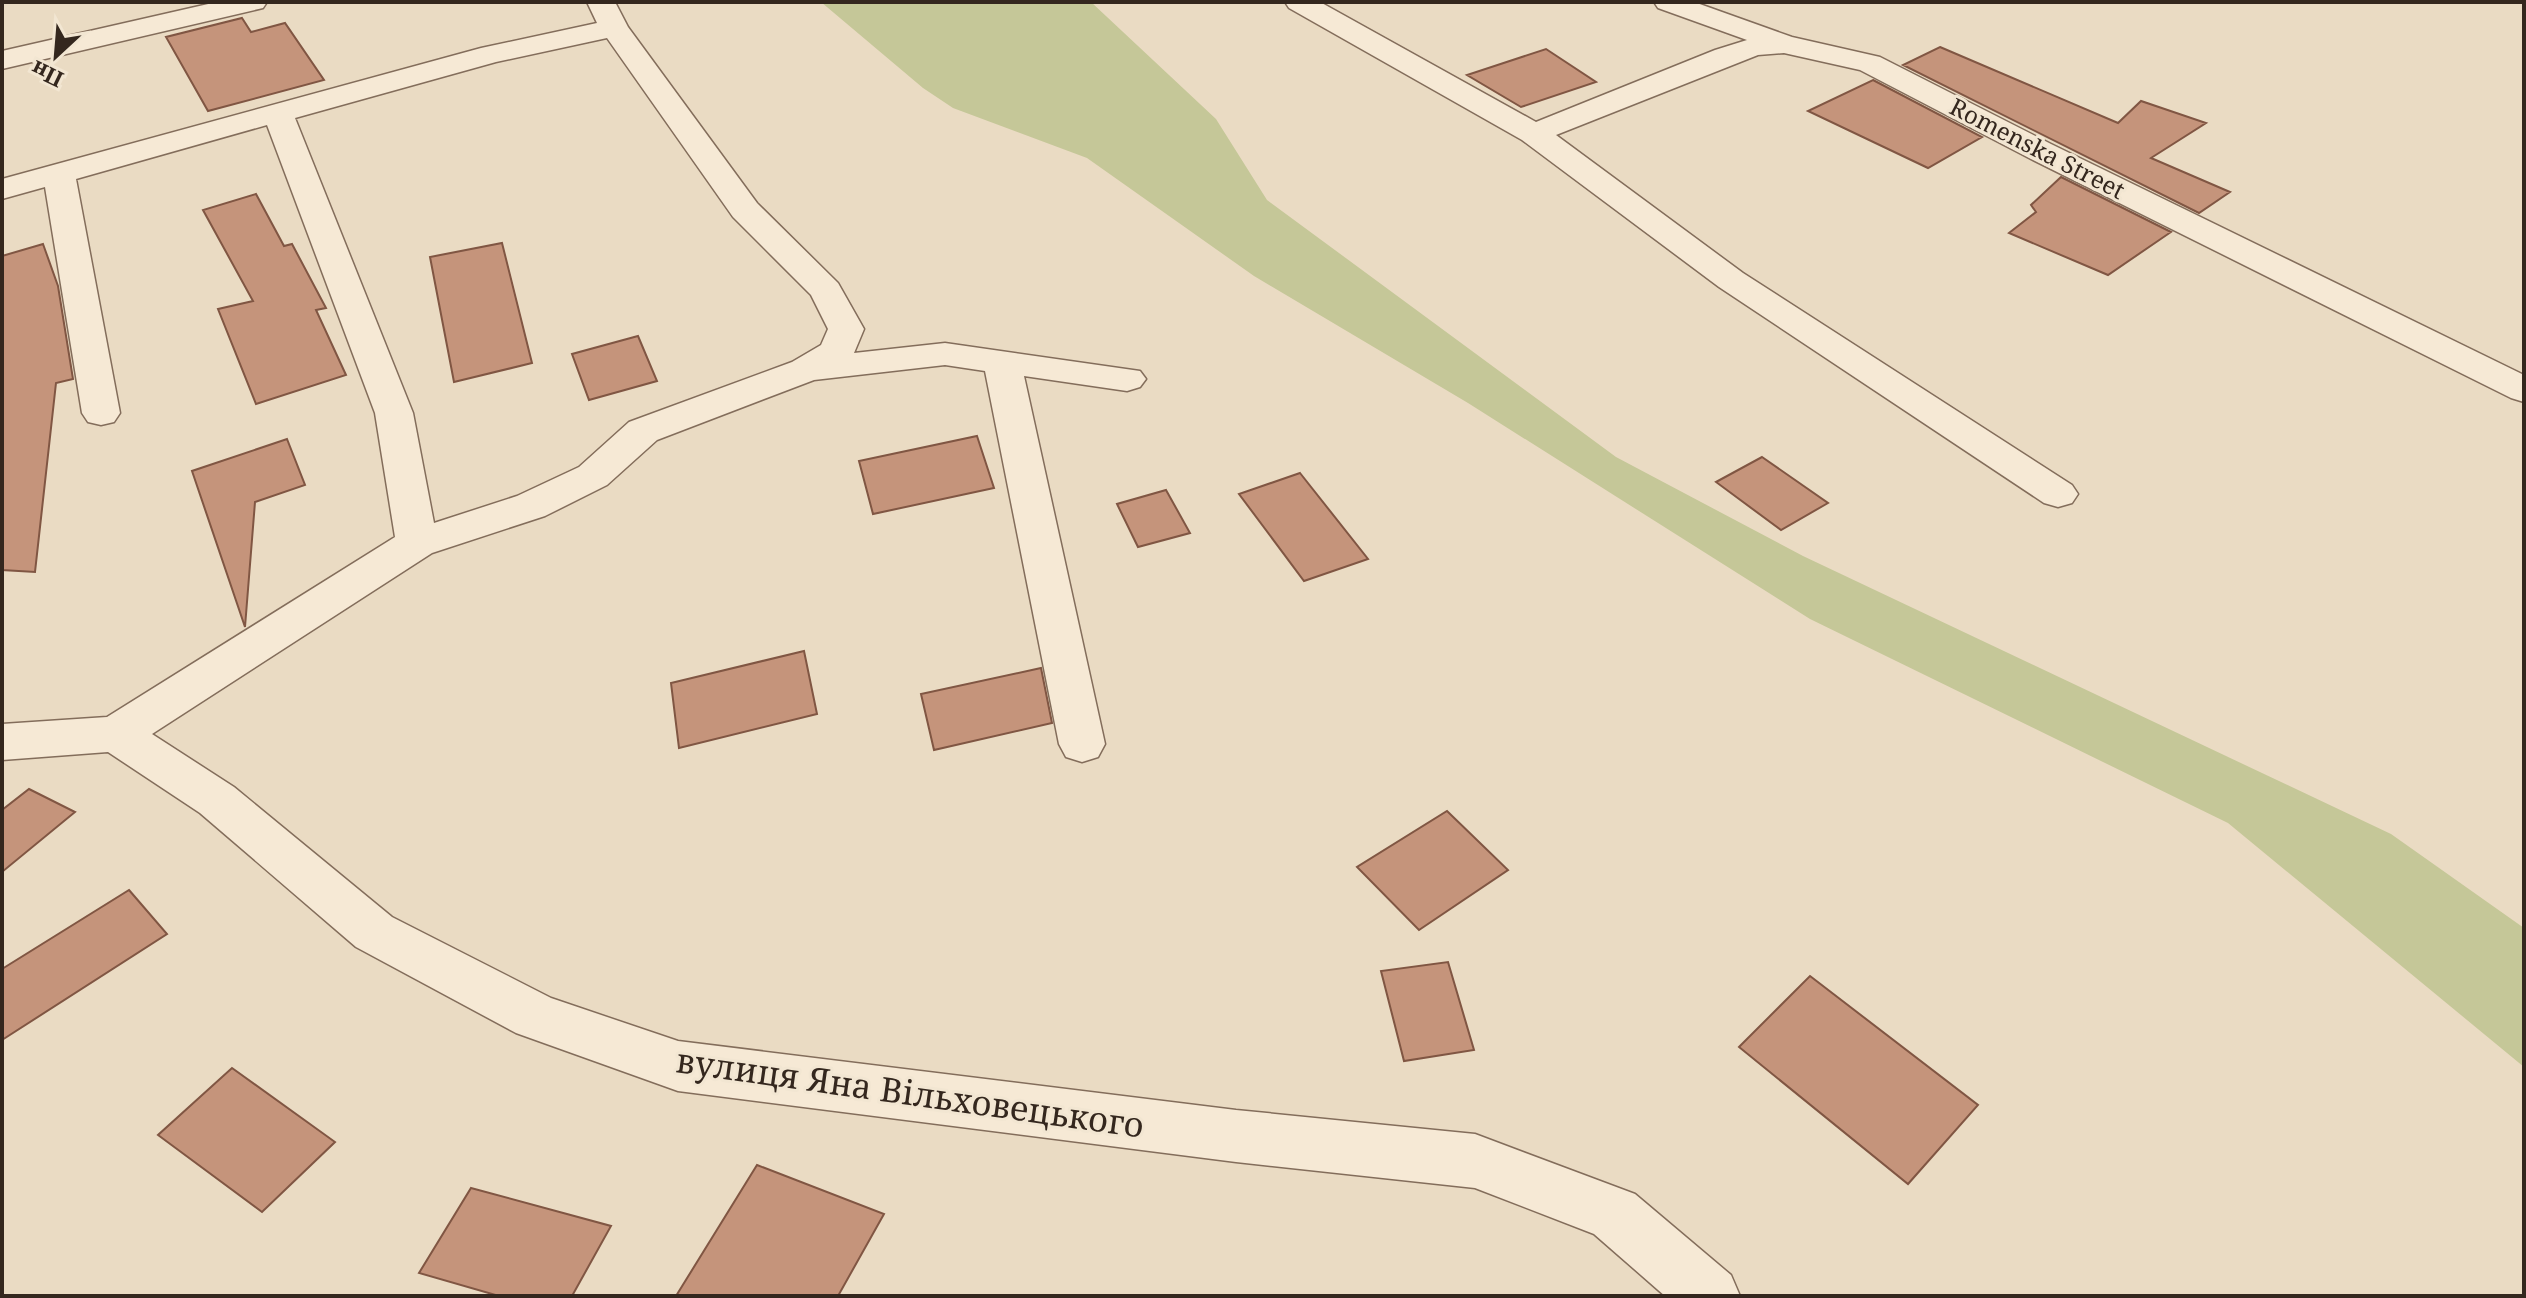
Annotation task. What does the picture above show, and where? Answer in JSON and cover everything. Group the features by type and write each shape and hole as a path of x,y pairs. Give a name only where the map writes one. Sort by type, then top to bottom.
{"street":[{"path":"2,60 253,2"},
{"path":"1299,2 1533,133 1731,280 2058,494"},
{"path":"1668,2 1784,44"},
{"path":"2,189 491,54 608,15 745,210 826,290 846,329 837,351 805,370 643,431 593,476 531,506 417,543 116,734 2,742"},
{"name":"Romenska Street","path":"1533,133 1582,116 1725,56 1755,47 1784,44 1870,63 2054,158 2524,390"},
{"path":"278,113 394,413 417,543"},
{"path":"59,174 101,413"},
{"path":"805,370 945,354 1127,379"},
{"path":"1002,362 1082,744"},
{"name":"вулиця Яна Вільховецького","path":"116,734 217,800 374,932 535,1016 678,1066 1236,1136 1475,1161 1614,1214 1710,1296"}],"green space":[{"path":"821,2 1091,2 1216,119 1267,200 1616,457 1803,556 2391,834 2524,928 2524,1067 2228,823 1810,619 1468,403 1254,276 1087,158 953,108 923,88"}],"building":[{"path":"242,18 251,32 285,23 324,80 208,111 166,37"},
{"path":"1940,47 2118,123 2141,101 2206,123 2151,158 2230,192 2199,213 1903,65"},
{"path":"1546,49 1596,82 1521,107 1467,75"},
{"path":"1873,80 1982,137 1928,168 1808,111"},
{"path":"2061,177 2171,232 2108,275 2009,233 2036,212 2031,205"},
{"path":"256,194 284,246 292,244 326,308 316,310 346,375 256,404 218,309 253,301 203,210"},
{"path":"502,243 532,363 454,382 430,257"},
{"path":"43,244 58,286 73,379 56,383 35,572 2,570 2,256"},
{"path":"638,336 657,381 589,400 572,354"},
{"path":"977,436 994,488 873,514 859,461"},
{"path":"287,439 305,485 255,502 245,627 192,471"},
{"path":"1762,457 1828,503 1781,530 1716,482"},
{"path":"1300,473 1368,559 1304,581 1239,494"},
{"path":"1166,490 1190,533 1138,547 1117,504"},
{"path":"804,651 817,714 679,748 671,683"},
{"path":"1041,668 1052,723 934,750 921,694"},
{"path":"29,789 75,812 2,872 2,810"},
{"path":"1447,811 1508,870 1419,930 1357,867"},
{"path":"129,890 167,934 2,1040 2,969"},
{"path":"1448,962 1474,1050 1404,1061 1381,971"},
{"path":"1810,976 1978,1105 1908,1184 1739,1047"},
{"path":"232,1068 335,1142 262,1212 158,1135"},
{"path":"757,1165 884,1214 838,1296 676,1296"},
{"path":"471,1188 611,1226 572,1296 499,1296 419,1273"}]}
